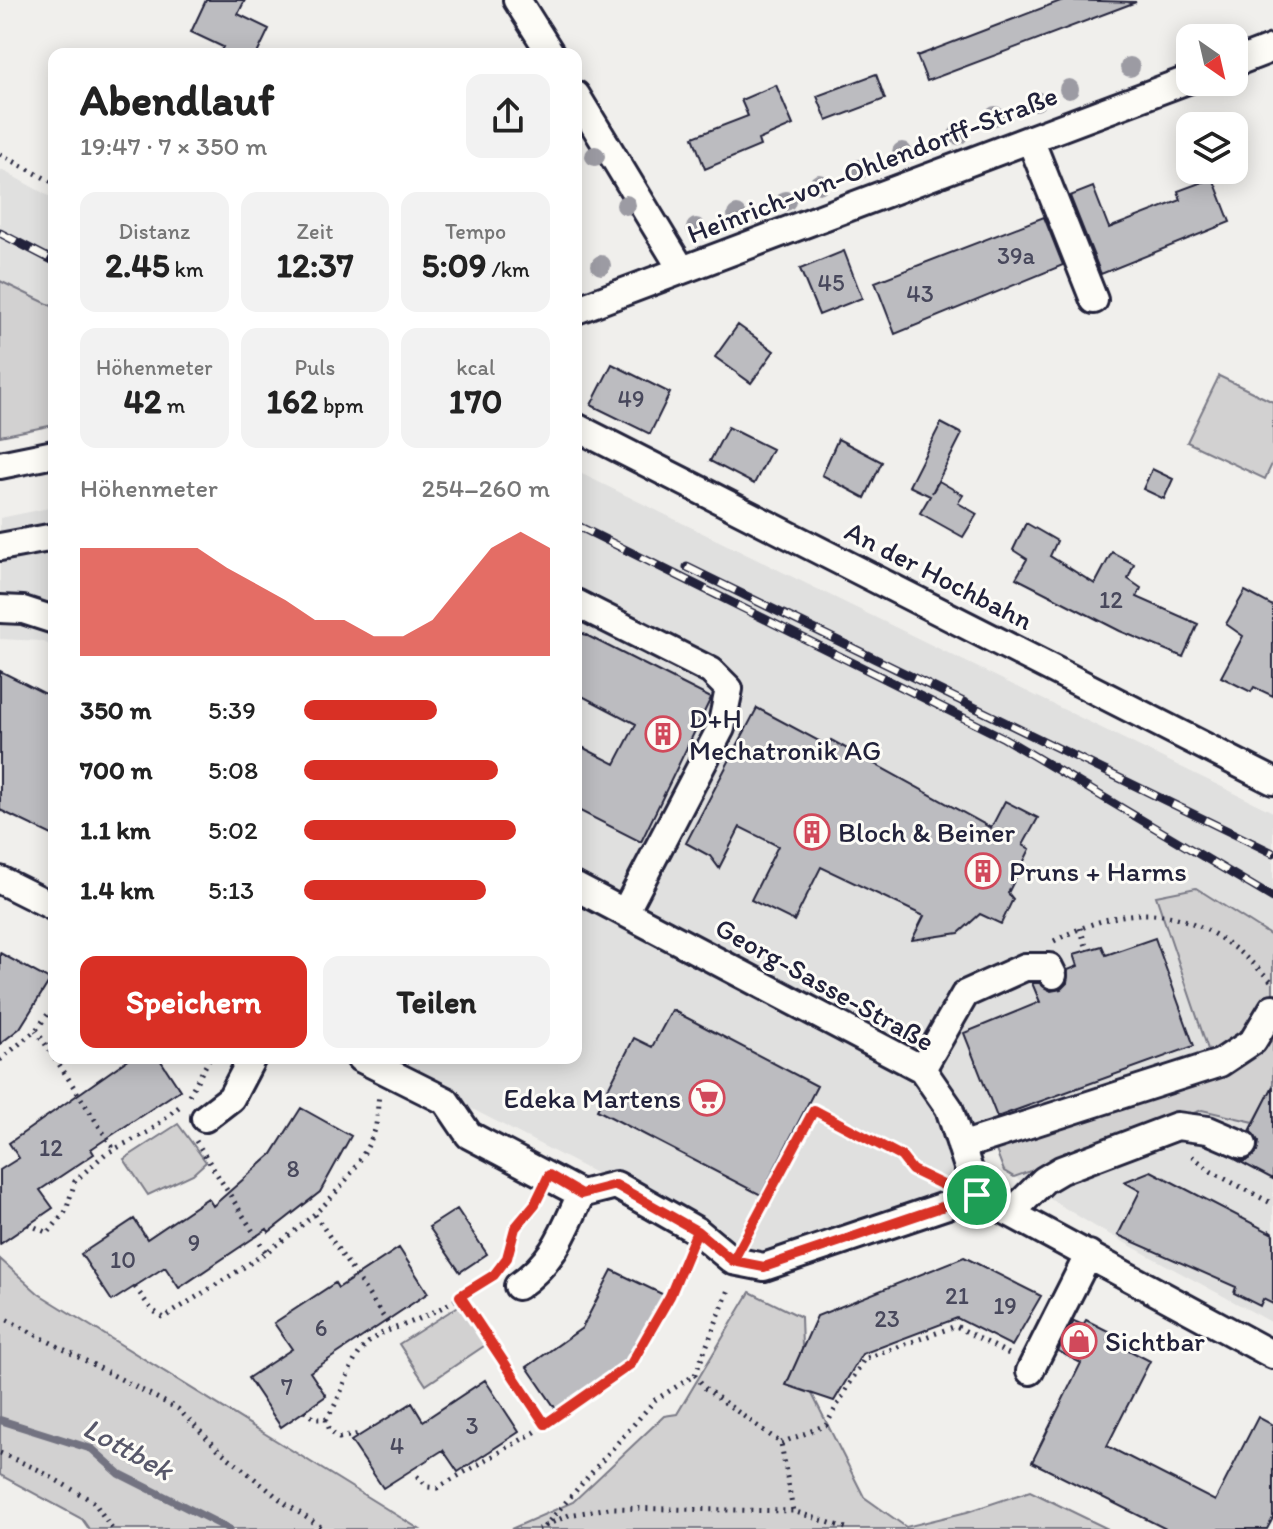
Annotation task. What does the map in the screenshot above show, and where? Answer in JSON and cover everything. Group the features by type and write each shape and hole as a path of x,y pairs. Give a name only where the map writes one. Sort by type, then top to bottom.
{"street":[{"path":"517,0 547,48"},
{"path":"1248,58 1273,48"},
{"name":"Heinrich-von-Ohlendorff-Straße","path":"582,308 1176,84"},
{"path":"582,105 682,270"},
{"path":"1030,139 1094,300"},
{"name":"An der Hochbahn","path":"582,430 1273,781"},
{"path":"0,465 48,455"},
{"path":"0,547 48,538"},
{"path":"582,606 711,671 722,678 729,689 721,728 625,912"},
{"path":"0,609 23,610 48,618"},
{"path":"0,880 48,904"},
{"name":"Georg-Sasse-Straße","path":"582,890 922,1069 949,1108 977,1195"},
{"path":"922,1069 965,994 1025,967 1049,967 1053,975"},
{"path":"961,1146 1220,1063 1253,1041 1273,1008"},
{"path":"192,1125 231,1098 249,1064"},
{"path":"371,1064 446,1101 469,1135 581,1194 616,1185 697,1231 736,1263 764,1267 977,1195 1273,1355"},
{"path":"1011,1213 1044,1180 1061,1170 1190,1125 1243,1145"},
{"path":"518,1286 541,1270 553,1254 581,1194"},
{"path":"1030,1371 1089,1254"}],"path":[{"path":"0,154 48,180"},
{"path":"1025,967 1044,946 1080,928 1127,913 1160,913 1184,920 1235,947 1273,983"},
{"path":"1080,928 1087,949"},
{"path":"0,1060 36,1030 48,1014"},
{"path":"36,1030 48,1049"},
{"path":"58,1064 112,1146 111,1151"},
{"path":"28,1224 48,1233 57,1225 66,1211 75,1181 111,1151 150,1131 174,1111 194,1089 207,1064"},
{"path":"135,1287 152,1310 164,1318 266,1252 315,1215 374,1136 371,1064"},
{"path":"541,1528 655,1400 695,1375 736,1263 814,1110 901,1156 912,1170 943,1185 977,1195"},
{"path":"174,1111 192,1125 266,1252"},
{"path":"1157,1135 1198,1159 1212,1172 1273,1204"},
{"path":"785,1147 793,1151"},
{"path":"326,1419 336,1406 353,1361 366,1344 494,1275 507,1258 515,1228 535,1204 549,1175"},
{"path":"315,1215 391,1328"},
{"path":"417,1476 428,1487 437,1488 498,1455 631,1364 670,1296 697,1231"},
{"path":"460,1296 545,1424"},
{"path":"0,1316 178,1409 219,1450 286,1504 324,1529"},
{"path":"781,1443 826,1425 864,1359 956,1326 1009,1355 1016,1341"},
{"path":"695,1375 706,1389 781,1443 793,1511"},
{"path":"305,1410 314,1419 326,1419"},
{"path":"326,1419 330,1431 339,1438 360,1434"},
{"path":"0,1453 94,1502 112,1529"},
{"path":"541,1528 569,1515 609,1508 793,1511 849,1529"}],"shaded area":[{"path":"0,169 48,196 48,304 0,281"},
{"path":"0,281 48,304 48,426 0,436"},
{"path":"1219,376 1273,402 1273,462 1265,479 1187,442"},
{"path":"582,474 1273,812 1273,937 1196,888 1216,1070 994,1145 937,1205 775,1260 703,1229 386,1064 582,1064"},
{"path":"48,508 48,644 0,639 0,518"},
{"path":"1196,888 1273,937 1273,1087 1254,1122 1202,1110 1014,1177 1004,1171 994,1145 1215,1070 1156,896"},
{"path":"1273,1087 1273,1323 1096,1227 1014,1177 1202,1110 1254,1122"},
{"path":"178,1124 206,1162 193,1174 148,1195 124,1159"},
{"path":"0,1259 39,1294 419,1529 89,1529 82,1519 0,1475"},
{"path":"750,1292 801,1317 803,1376 864,1497 906,1527 967,1512 1030,1491 1108,1529 511,1529 573,1502 664,1416 677,1414"},
{"path":"460,1305 487,1344 426,1385 399,1344"}],"building":[{"path":"206,0 245,0 238,14 269,29 260,48 222,48 191,32"},
{"path":"1063,0 1136,2 927,81 917,56"},
{"path":"876,74 885,99 827,121 817,96"},
{"path":"776,85 793,125 758,140 760,146 705,169 693,137 748,116 741,100"},
{"path":"1197,184 1215,184 1230,222 1101,274 1070,196 1093,187 1109,228 1181,200 1178,191"},
{"path":"1044,217 1063,265 895,334 875,282"},
{"path":"844,251 862,298 819,315 800,269"},
{"path":"738,325 774,351 751,383 715,357"},
{"path":"612,364 670,393 650,434 591,405"},
{"path":"941,423 962,434 932,493 939,481 963,495 958,503 977,514 963,537 920,513 930,496 909,486"},
{"path":"728,427 772,449 754,484 710,461"},
{"path":"838,439 882,462 865,498 822,475"},
{"path":"1152,469 1173,479 1164,499 1143,489"},
{"path":"1026,523 1057,541 1050,556 1095,584 1112,552 1134,564 1128,579 1141,588 1137,597 1198,624 1183,657 1120,631 1016,578 1027,559 1013,550"},
{"path":"1245,591 1273,606 1273,696 1254,687 1251,692 1221,677 1243,636 1226,624"},
{"name":"D+H Mechatronik AG","path":"582,633 711,698 641,842 582,812 582,747 615,764 636,724 582,696"},
{"path":"0,671 48,695 48,833 0,810"},
{"path":"757,708 828,746 831,740 991,828 1005,801 1038,818 1023,845 1030,849 1008,893 1013,899 1001,924 980,914 959,933 912,940 924,916 821,867 794,921 751,900 778,846 740,827 719,868 710,856 686,843"},
{"path":"1155,938 1194,1046 997,1117 964,1033 1040,1002 1032,983 1039,983 1051,991 1061,989 1067,983 1068,970 1078,966 1074,954 1102,946 1106,955"},
{"path":"0,953 48,979 48,983 20,1028 0,1044"},
{"name":"Edeka Martens","path":"672,1010 817,1086 761,1195 597,1110 634,1038 652,1047"},
{"path":"121,1064 163,1064 180,1090 91,1149 94,1154 40,1190 53,1208 0,1244 0,1170 19,1158 9,1143"},
{"path":"1273,1086 1273,1179 1235,1159 1246,1161 1257,1152 1259,1142 1250,1131"},
{"path":"301,1108 351,1136 320,1192 269,1232 267,1229 179,1288 165,1267 112,1301 81,1254 134,1219 147,1239 208,1198 213,1206 272,1154"},
{"path":"1151,1171 1273,1234 1273,1304 1263,1299 1260,1306 1234,1293 1236,1287 1118,1235 1140,1191 1124,1182"},
{"path":"457,1209 487,1254 460,1272 429,1227"},
{"path":"399,1248 428,1293 310,1372 326,1396 281,1427 248,1378 292,1349 274,1323 335,1283 338,1288"},
{"path":"964,1257 1041,1296 1012,1346 957,1318 862,1354 834,1401 786,1385 817,1316"},
{"path":"612,1270 664,1295 628,1361 558,1412 527,1367 582,1328"},
{"path":"1086,1320 1110,1332 1107,1339 1150,1361 1107,1446 1215,1501 1258,1417 1273,1425 1273,1518 1267,1529 1166,1529 1032,1462 1081,1363 1058,1351 1074,1321 1083,1325"},
{"path":"485,1380 519,1432 458,1472 443,1450 383,1488 351,1441 412,1403 423,1421"}],"waterway":[{"name":"Lottbek","path":"0,1420 92,1449 120,1474 229,1529"}],"railway":[{"path":"0,233 48,258"},
{"path":"582,528 1002,737 1273,898"},
{"path":"687,567 1273,853"}],"place":[{"name":"D+H Mechatronik AG","path":"663,734"},
{"name":"Bloch & Beiner","path":"812,832"},
{"name":"Pruns + Harms","path":"983,871"},
{"name":"Edeka Martens","path":"707,1098"},
{"name":"Sichtbar","path":"1079,1341"}],"route":[{"path":"977,1195 764,1267 733,1261 697,1231 616,1185 581,1194 549,1175 535,1204 515,1228 507,1258 494,1275 460,1296 545,1424 631,1364 670,1296 697,1231 733,1261 814,1110 901,1156 912,1170 943,1185 977,1195"}]}
